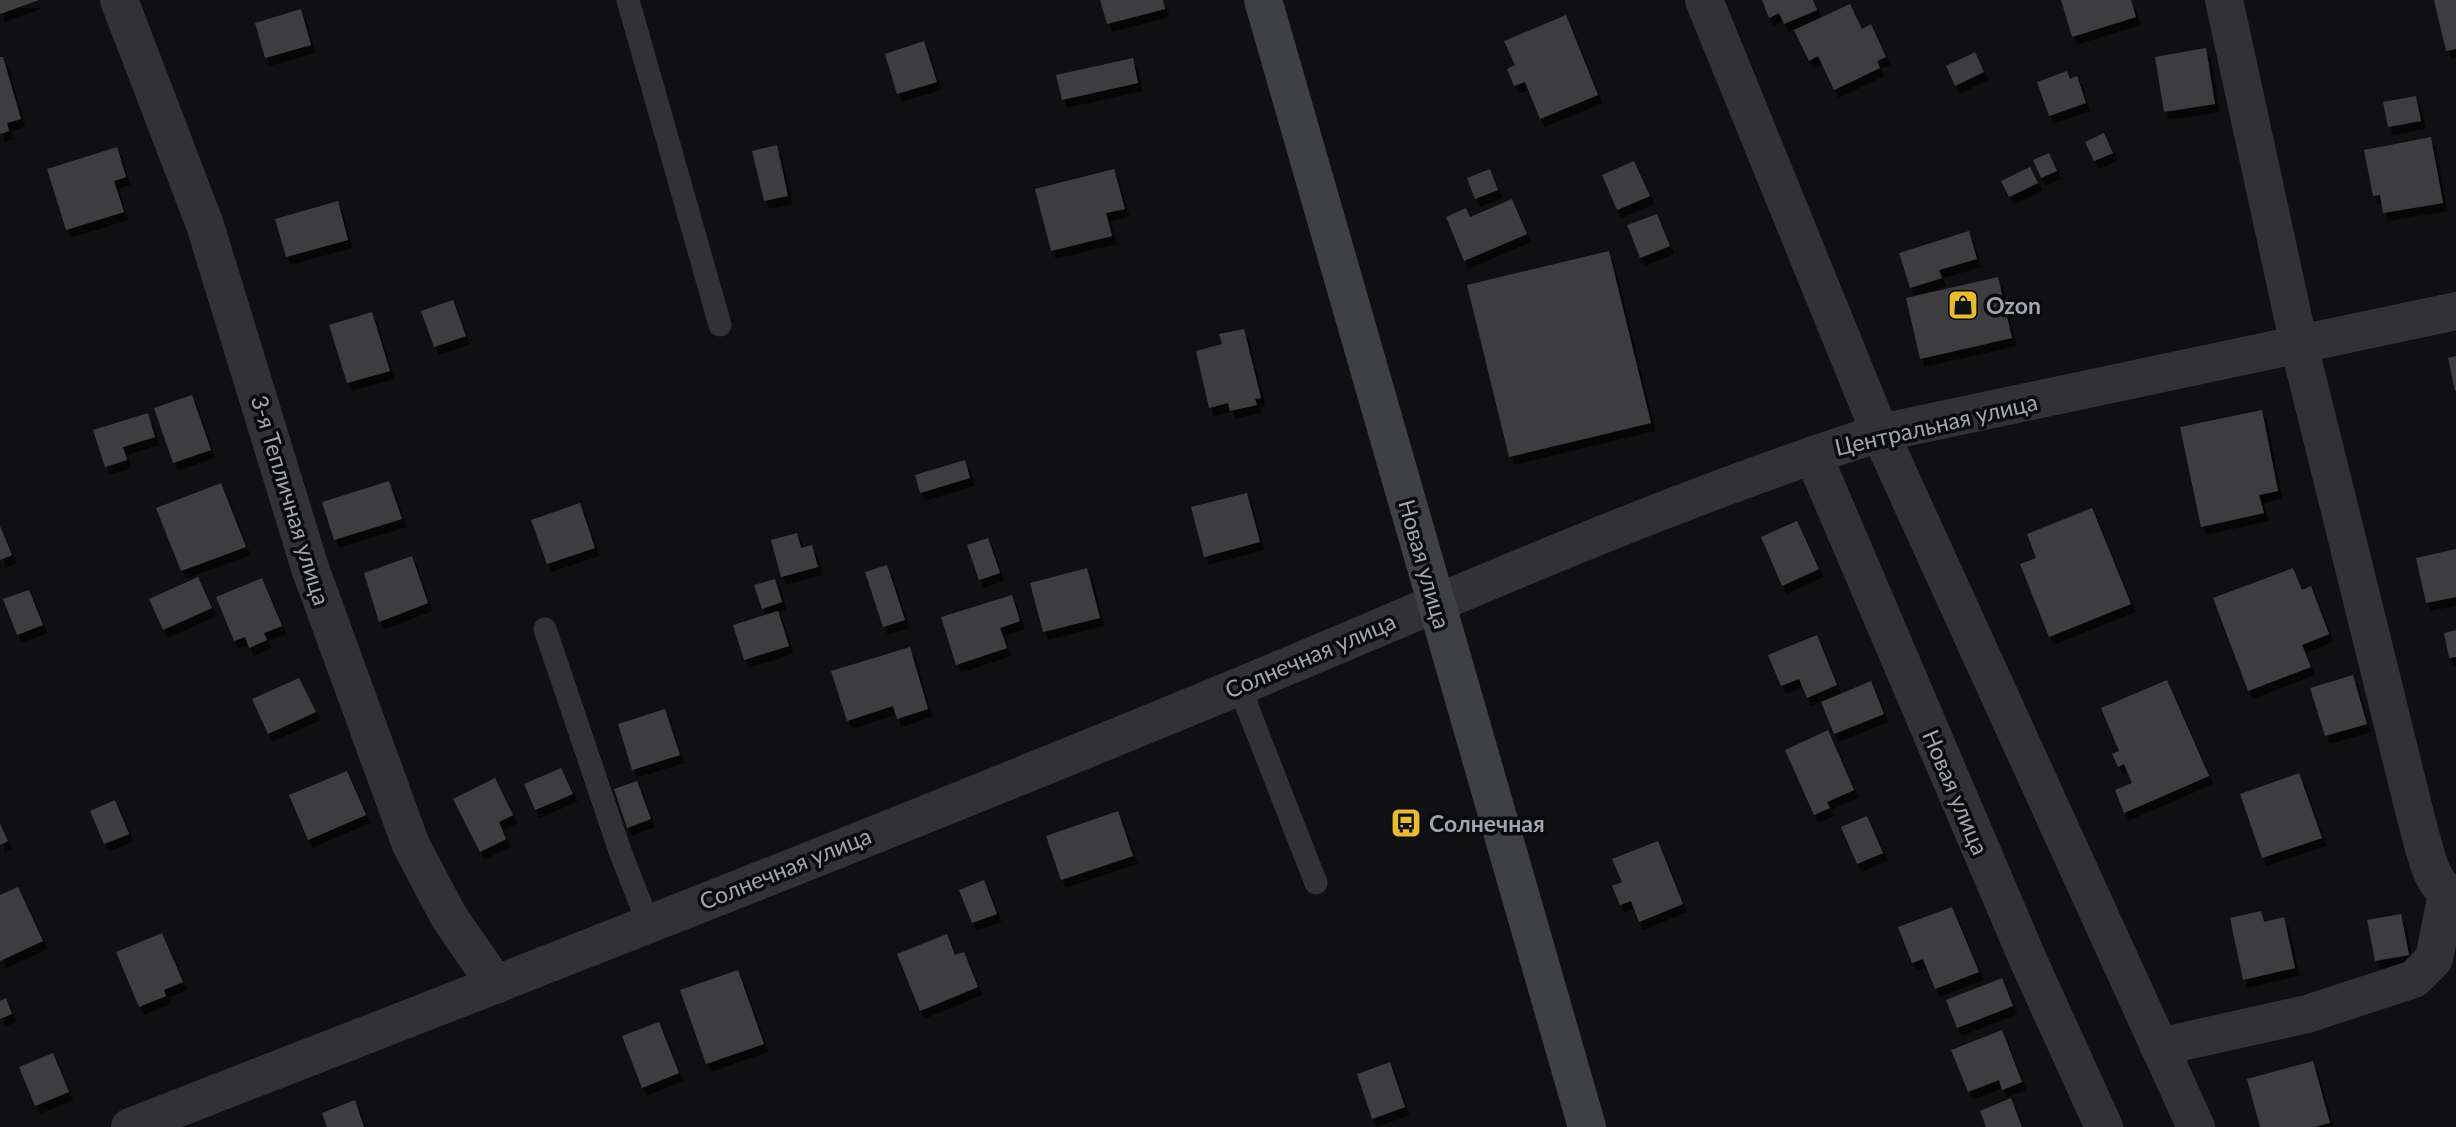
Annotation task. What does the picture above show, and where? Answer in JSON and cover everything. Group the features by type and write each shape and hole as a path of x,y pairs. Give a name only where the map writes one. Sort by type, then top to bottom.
{"main road":[{"name":"Новая улица","path":"1263,0 1587,1127"}],"street":[{"name":"3-я Тепличная улица","path":"119,0 205,225 310,568 411,845 449,918 496,985"},
{"path":"1704,0 1880,433 2196,1127"},
{"path":"2159,1047 2307,1014 2414,979 2434,959 2451,896 2436,879 2417,822 2299,345 2224,0"},
{"name":"Центральная улица","path":"1436,601 1813,454 1880,433 2456,311"},
{"name":"Новая улица","path":"1813,454 2029,962 2104,1127"},
{"name":"Солнечная улица","path":"130,1127 496,985 1239,686 1436,601"}],"lane":[{"path":"628,0 720,325"},
{"path":"545,629 620,851 648,923"},
{"path":"1239,686 1316,883"}],"building":[{"path":"0,0 39,0 0,14"},
{"path":"1100,0 1163,0 1165,9 1107,24"},
{"path":"1762,0 1813,0 1817,10 1784,24 1779,13 1769,18"},
{"path":"2061,0 2131,0 2136,17 2072,37"},
{"path":"2434,0 2456,0 2456,49 2446,51"},
{"path":"1850,4 1862,29 1871,24 1886,57 1877,61 1880,68 1834,90 1818,56 1809,61 1794,30"},
{"path":"301,9 311,45 265,58 255,23"},
{"path":"1566,15 1598,95 1540,119 1525,82 1514,86 1507,69 1515,65 1504,41"},
{"path":"924,41 937,82 897,94 885,54"},
{"path":"2206,48 2215,104 2164,112 2155,57"},
{"path":"1975,52 1984,72 1955,86 1946,66"},
{"path":"0,57 3,57 21,119 7,123 9,131 0,134"},
{"path":"1133,58 1138,83 1062,100 1056,75"},
{"path":"2067,71 2070,79 2077,76 2086,103 2049,116 2037,82"},
{"path":"2416,96 2421,121 2388,127 2383,102"},
{"path":"2104,133 2113,153 2094,161 2085,142"},
{"path":"2431,137 2443,203 2383,213 2380,195 2373,196 2364,150"},
{"path":"777,145 788,196 764,201 752,151"},
{"path":"117,147 126,177 114,181 124,212 66,230 47,169"},
{"path":"2049,153 2057,171 2041,178 2033,160"},
{"path":"1634,161 1650,196 1617,210 1602,175"},
{"path":"2030,167 2038,183 2009,197 2001,181"},
{"path":"1114,169 1125,209 1106,213 1112,236 1051,251 1035,189"},
{"path":"1490,169 1498,190 1475,199 1467,178"},
{"path":"1512,199 1527,234 1464,261 1446,217 1466,208 1470,217"},
{"path":"338,201 348,240 286,257 275,219"},
{"path":"1657,214 1670,246 1640,258 1627,225"},
{"path":"1969,231 1977,259 1939,270 1942,278 1910,288 1899,253"},
{"path":"1609,251 1651,423 1509,457 1467,285"},
{"path":"1998,277 2012,338 1920,359 1906,298"},
{"path":"453,300 466,336 434,347 421,311"},
{"path":"372,312 390,371 347,383 329,325"},
{"path":"1244,329 1261,398 1255,399 1257,405 1230,411 1228,403 1209,408 1196,351 1222,344 1219,334"},
{"path":"2456,356 2456,391 2455,391 2448,358"},
{"path":"192,395 211,450 173,463 154,408"},
{"path":"2262,410 2278,491 2259,495 2264,513 2201,527 2180,427"},
{"path":"148,413 155,437 123,447 127,460 105,467 93,430"},
{"path":"965,460 970,478 920,493 915,475"},
{"path":"389,481 402,519 334,540 322,502"},
{"path":"221,483 246,547 181,571 156,508"},
{"path":"1247,493 1260,542 1204,557 1191,507"},
{"path":"580,503 595,548 547,564 531,520"},
{"path":"2092,508 2131,604 2049,637 2020,564 2036,558 2027,534"},
{"path":"1797,521 1819,569 1782,586 1761,537"},
{"path":"0,526 12,555 0,560"},
{"path":"797,533 801,548 812,545 818,567 781,577 771,540"},
{"path":"988,538 1000,573 979,580 967,545"},
{"path":"2456,549 2456,597 2426,603 2416,558"},
{"path":"412,556 428,603 379,622 364,573"},
{"path":"887,565 905,620 883,627 865,572"},
{"path":"1087,568 1100,618 1043,632 1030,583"},
{"path":"2293,568 2302,590 2311,586 2329,634 2302,645 2311,667 2248,691 2213,598"},
{"path":"198,577 212,608 163,630 149,599"},
{"path":"262,578 282,626 264,633 267,640 249,648 245,637 234,641 216,597"},
{"path":"775,579 782,602 762,609 754,585"},
{"path":"29,590 43,625 17,635 3,599"},
{"path":"1012,595 1020,621 1000,628 1007,648 956,665 941,617"},
{"path":"778,611 789,646 744,660 733,625"},
{"path":"2456,630 2456,657 2449,658 2444,633"},
{"path":"1817,635 1837,685 1807,698 1799,679 1781,686 1768,655"},
{"path":"910,647 928,709 897,719 893,706 847,721 831,671"},
{"path":"2353,675 2367,724 2325,736 2310,688"},
{"path":"299,678 316,712 268,734 252,699"},
{"path":"2167,680 2209,776 2124,813 2115,790 2132,783 2124,764 2118,767 2112,754 2119,751 2101,708"},
{"path":"1871,681 1884,714 1834,734 1821,702"},
{"path":"665,709 680,755 632,770 618,724"},
{"path":"1828,730 1854,790 1827,802 1830,808 1814,815 1785,750"},
{"path":"561,768 573,794 535,810 524,784"},
{"path":"347,771 366,815 308,840 289,795"},
{"path":"2299,773 2322,838 2262,858 2240,794"},
{"path":"495,778 513,815 499,822 506,839 480,852 453,799"},
{"path":"637,781 651,819 627,828 614,789"},
{"path":"115,800 129,834 104,844 90,811"},
{"path":"1118,811 1133,856 1061,880 1046,836"},
{"path":"1867,816 1883,853 1857,864 1841,827"},
{"path":"0,824 8,841 0,845"},
{"path":"1658,841 1683,904 1639,922 1631,901 1620,905 1612,886 1622,882 1612,859"},
{"path":"984,880 997,914 972,923 959,890"},
{"path":"18,887 43,941 0,961 0,895"},
{"path":"1952,907 1979,972 1935,989 1923,959 1912,963 1898,927"},
{"path":"2261,911 2264,922 2284,917 2295,968 2243,980 2230,918"},
{"path":"2401,914 2409,955 2375,961 2367,920"},
{"path":"162,933 183,982 164,990 166,996 139,1007 116,952"},
{"path":"947,934 955,955 964,952 978,987 920,1011 897,954"},
{"path":"738,970 764,1044 706,1064 680,990"},
{"path":"2002,978 2013,1006 1957,1028 1946,1000"},
{"path":"6,998 12,1014 0,1019 0,1001"},
{"path":"659,1022 679,1073 642,1088 622,1036"},
{"path":"2002,1030 2022,1082 2002,1090 1999,1080 1968,1092 1951,1050"},
{"path":"53,1053 69,1092 35,1106 19,1067"},
{"path":"2313,1061 2330,1123 2314,1127 2260,1127 2247,1079"},
{"path":"1390,1062 1405,1107 1372,1119 1357,1074"},
{"path":"2011,1098 2022,1127 1986,1127 1980,1111"},
{"path":"355,1100 364,1127 327,1127 322,1113"}],"place":[{"name":"Ozon","path":"1963,305"},
{"name":"Солнечная","path":"1406,823"}]}
